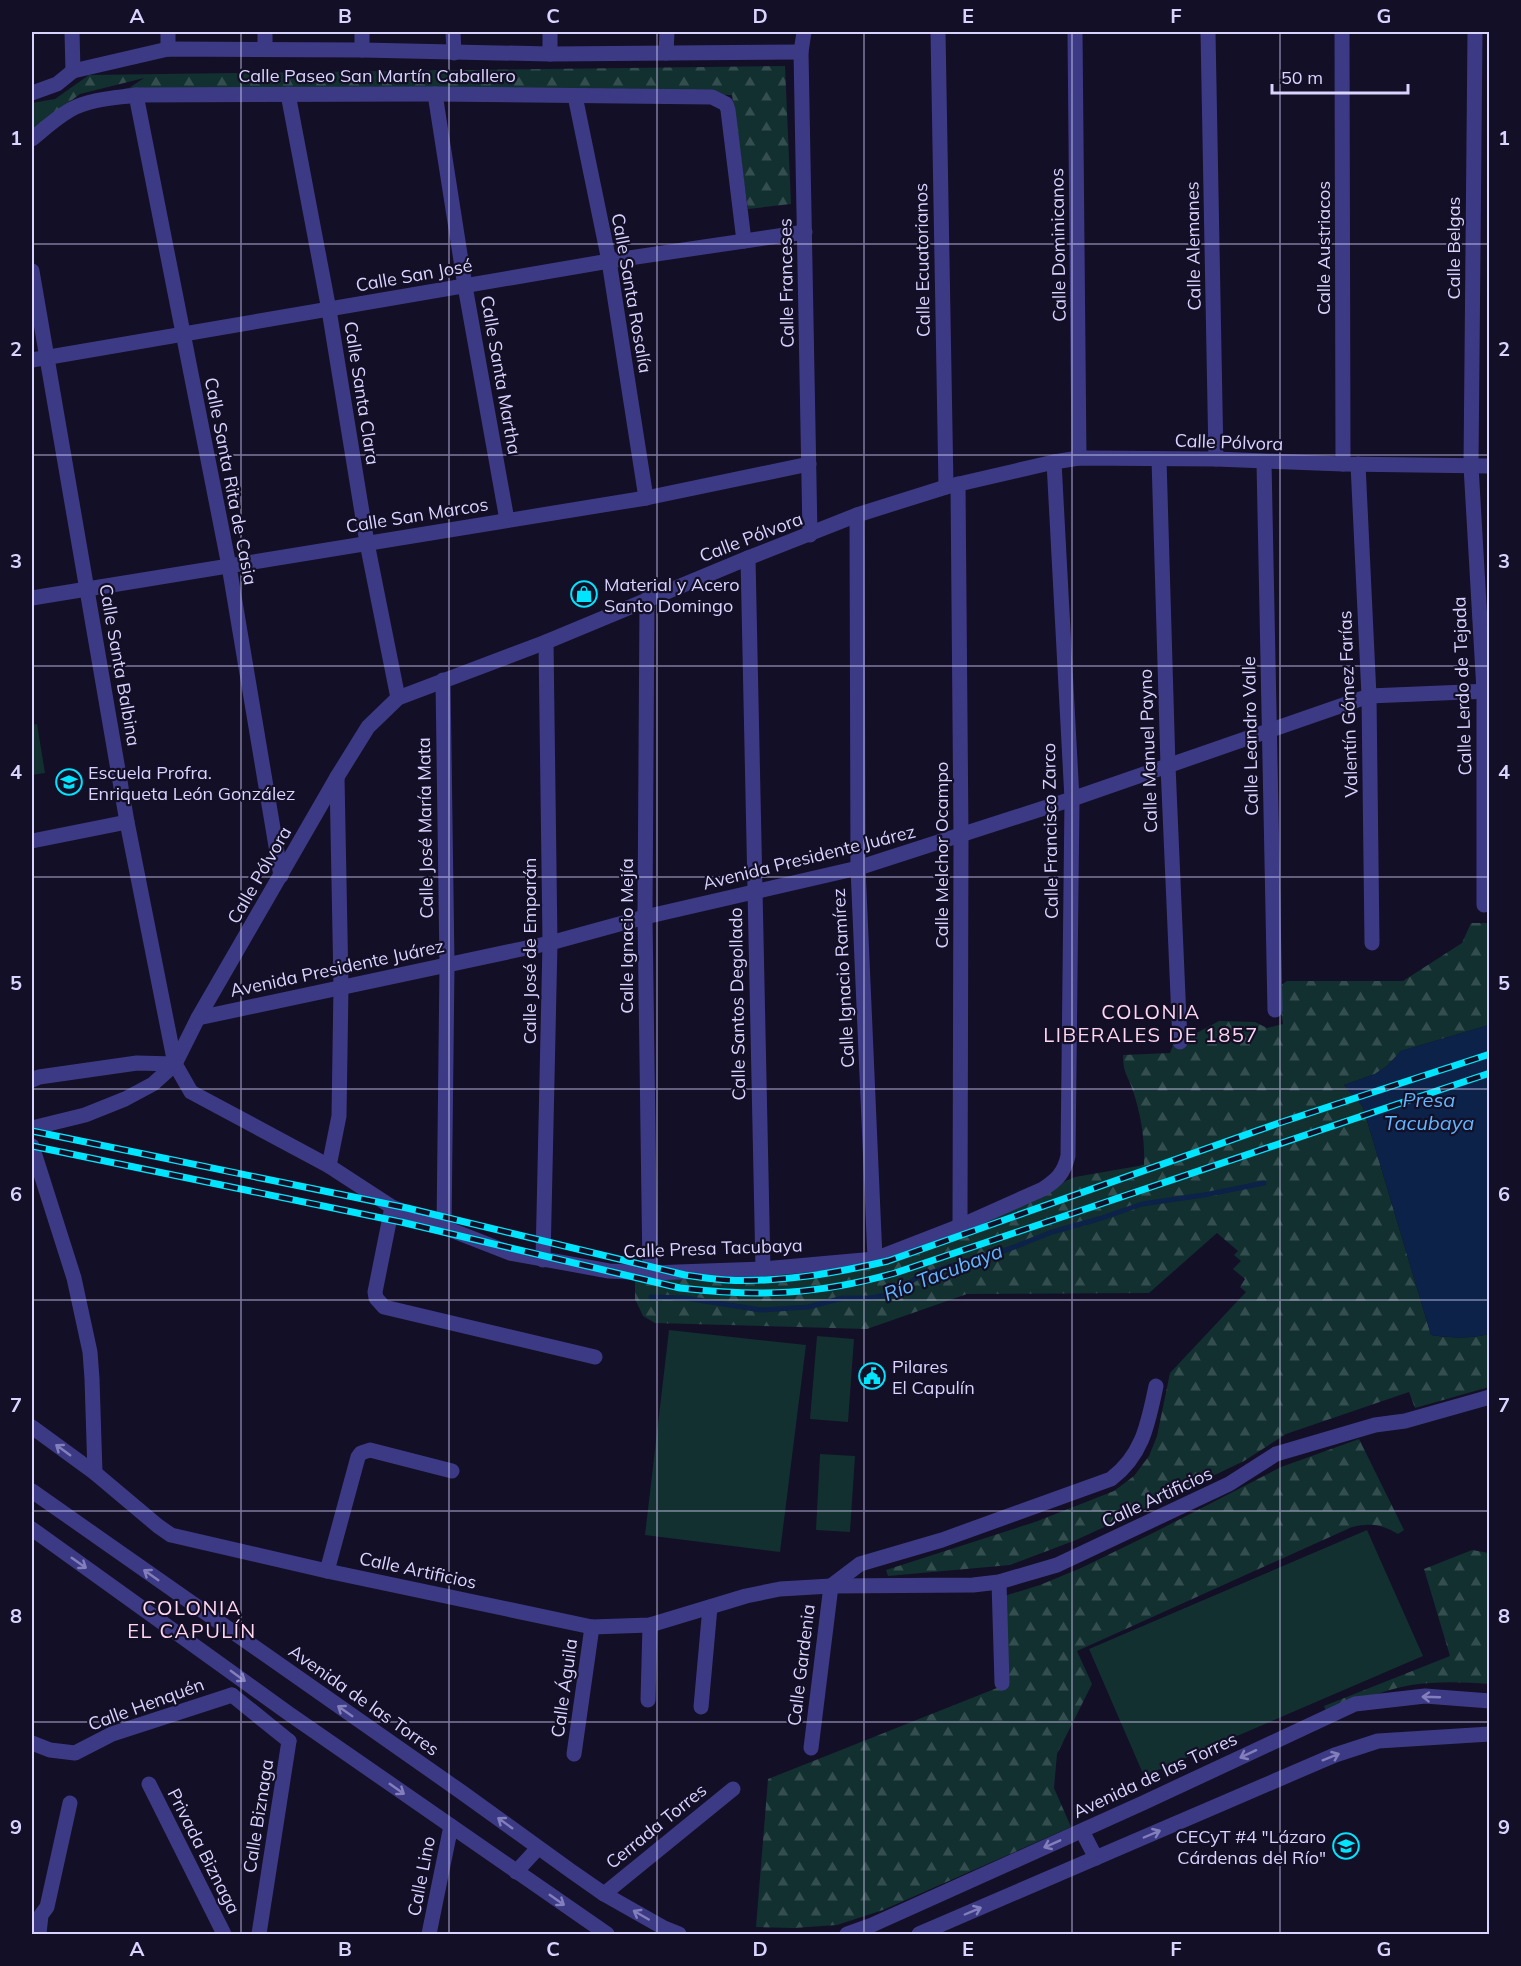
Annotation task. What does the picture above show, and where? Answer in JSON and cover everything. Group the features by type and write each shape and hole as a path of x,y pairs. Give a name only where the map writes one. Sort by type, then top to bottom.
{"street":[{"path":"72,32 73,71"},
{"path":"168,32 168,49"},
{"path":"265,32 265,49"},
{"path":"362,32 362,50"},
{"path":"453,32 454,53"},
{"path":"550,32 550,54"},
{"path":"666,53 667,32"},
{"name":"Calle Franceses","path":"804,32 801,52 810,535"},
{"name":"Calle Ecuatorianos","path":"938,32 952,486"},
{"name":"Calle Dominicanos","path":"1075,32 1079,458"},
{"name":"Calle Alemanes","path":"1208,32 1216,459"},
{"name":"Calle Austriacos","path":"1342,32 1351,464"},
{"name":"Calle Belgas","path":"1471,465 1475,32"},
{"path":"32,93 57,84 73,71 168,49 550,54 801,52"},
{"name":"Calle Paseo San Martín Caballero","path":"32,139 72,108 136,94 712,97 726,104 728,110 744,241"},
{"name":"Calle Santa Rita de Casia","path":"136,94 229,566 281,876"},
{"name":"Calle Santa Clara","path":"288,94 329,310 367,543 398,698"},
{"name":"Calle Santa Martha","path":"435,94 465,286 507,520"},
{"name":"Calle Santa Rosalía","path":"575,96 609,261 646,498"},
{"name":"Calle San José","path":"39,359 609,261 805,232"},
{"name":"Calle Santa Balbina","path":"32,271 39,359 87,589 127,822 175,1064"},
{"name":"Calle Pólvora","path":"175,1064 198,1018 337,777 368,727 398,698 546,642 857,515 952,486 1054,462 1079,458 1216,459 1490,466"},
{"name":"Calle Manuel Payno","path":"1159,459 1168,766 1180,1042"},
{"name":"Calle Francisco Zarco","path":"1043,1189 1056,1181 1064,1170 1068,1156 1072,799 1054,462"},
{"name":"Calle Leandro Valle","path":"1264,462 1275,1010"},
{"name":"Calle San Marcos","path":"32,598 646,498 808,464"},
{"name":"Valentín Gómez Farías","path":"1351,464 1368,696 1372,944"},
{"name":"Calle Lerdo de Tejada","path":"1471,465 1487,691 1484,905"},
{"name":"Calle Melchor Ocampo","path":"952,486 961,836 960,1226"},
{"name":"Calle Ignacio Ramírez","path":"857,515 858,868 875,1259"},
{"name":"Calle Santos Degollado","path":"748,558 763,1269"},
{"name":"Calle Ignacio Mejía","path":"647,599 645,917 650,1273"},
{"name":"Calle José de Emparán","path":"543,1260 550,943 546,642"},
{"name":"Calle José María Mata","path":"443,680 447,965 444,1228"},
{"name":"Avenida Presidente Juárez","path":"198,1018 550,943 645,917 858,868 1072,799 1368,696 1487,691"},
{"path":"329,1166 339,1116 341,986 337,777"},
{"path":"32,841 127,822"},
{"path":"32,1080 39,1077 137,1063 175,1064"},
{"path":"32,1128 85,1115 125,1098 153,1084 175,1064"},
{"name":"Calle Presa Tacubaya","path":"175,1064 191,1092 329,1166 392,1207 510,1253 609,1271 650,1273 763,1269 875,1259 960,1226 1043,1189"},
{"path":"32,1146 74,1278 90,1352 95,1473"},
{"path":"392,1207 375,1292 378,1303 384,1307 595,1357"},
{"path":"831,1586 860,1564 942,1540 1111,1479 1124,1469 1138,1450 1147,1425 1156,1386"},
{"name":"Calle Artificios","path":"32,1427 95,1473 171,1535 327,1571 592,1627 650,1625 746,1596 780,1589 831,1586 973,1585 999,1582 1057,1565 1229,1484 1276,1454 1375,1425 1404,1422 1490,1397"},
{"path":"327,1571 361,1453 369,1450 452,1471"},
{"name":"Avenida de las Torres","path":"32,1493 604,1894 679,1935"},
{"path":"32,1529 288,1713 607,1935"},
{"path":"999,1582 1002,1683"},
{"name":"Calle Gardenia","path":"811,1748 831,1586"},
{"path":"701,1707 710,1607"},
{"path":"648,1700 650,1625"},
{"name":"Calle Águila","path":"574,1755 592,1627"},
{"name":"Calle Biznaga","path":"232,1695 289,1741 259,1935"},
{"name":"Calle Henquén","path":"32,1743 50,1750 75,1753 112,1734 232,1695"},
{"name":"Avenida de las Torres","path":"847,1935 1082,1831 1355,1704 1425,1696 1490,1701"},
{"path":"919,1935 1335,1755 1378,1741 1490,1734"},
{"name":"Privada Biznaga","path":"149,1784 224,1935"},
{"name":"Cerrada Torres","path":"604,1894 733,1790"},
{"path":"39,1935 41,1915 47,1907 70,1803"},
{"name":"Calle Lino","path":"429,1935 451,1826"},
{"path":"1082,1831 1095,1858"},
{"path":"516,1872 538,1848"},
{"path":"32,1903 41,1915"}],"green space":[{"path":"785,66 791,204 748,209 732,95 331,87 123,92 144,78 80,94 32,130 32,103 55,99 89,75"},
{"path":"37,724 45,773 32,775 32,725"},
{"path":"1471,923 1489,923 1489,1025 1401,1051 1387,1066 1375,1074 1344,1085 1363,1107 1431,1335 1460,1338 1489,1334 1489,1387 1415,1408 1409,1392 1286,1434 1244,1461 1152,1505 1076,1540 1010,1565 888,1576 886,1570 1035,1522 1114,1491 1134,1476 1149,1456 1157,1436 1170,1373 1246,1292 1240,1287 1245,1279 1233,1269 1241,1261 1234,1255 1238,1251 1217,1233 1149,1293 967,1294 867,1329 655,1323 643,1316 635,1299 635,1279 876,1265 1075,1177 1144,1165 1140,1118 1125,1071 1123,1055 1170,1053 1175,1039 1191,1036 1219,1021 1255,1022 1267,1028 1283,1024 1277,988 1287,981 1403,981 1462,943"},
{"path":"669,1330 806,1345 780,1552 645,1535"},
{"path":"817,1336 854,1339 848,1422 810,1419"},
{"path":"1359,1439 1404,1530 1398,1534 1376,1525 1352,1527 1077,1651 1092,1684 1057,1754 1054,1788 1071,1827 883,1910 837,1925 794,1928 756,1927 768,1779 1002,1686 1001,1597 1040,1585 1081,1568 1281,1467"},
{"path":"820,1454 855,1456 850,1532 816,1530"},
{"path":"1367,1530 1423,1656 1144,1776 1089,1649"},
{"path":"1472,1550 1489,1553 1489,1684 1450,1682 1411,1685 1379,1693 1327,1713 1324,1706 1450,1656 1424,1569"}],"water":[{"name":"Presa Tacubaya","path":"1489,1025 1489,1334 1460,1338 1431,1335 1363,1107 1344,1085 1375,1074 1387,1066 1401,1051"}],"waterway":[{"name":"Río Tacubaya","path":"651,1297 685,1298 761,1310 808,1307 843,1298 870,1298 893,1294 918,1277 1142,1204 1264,1183"}],"railway":[{"path":"32,1131 407,1208 685,1275 726,1280 767,1280 828,1273 888,1261 1279,1123 1490,1054"},
{"path":"32,1146 401,1222 680,1288 736,1293 788,1292 840,1286 895,1273 1490,1073"}],"place":[{"name":"Material y Acero Santo Domingo","path":"584,594"},
{"name":"Escuela Profra. Enriqueta León González","path":"69,782"},
{"name":"Pilares El Capulín","path":"872,1376"},
{"name":"CECyT #4 \"Lázaro Cárdenas del Río\"","path":"1346,1846"}],"district":[{"name":"COLONIA LIBERALES DE 1857","path":"1151,1022"},
{"name":"COLONIA EL CAPULÍN","path":"192,1618"}]}
